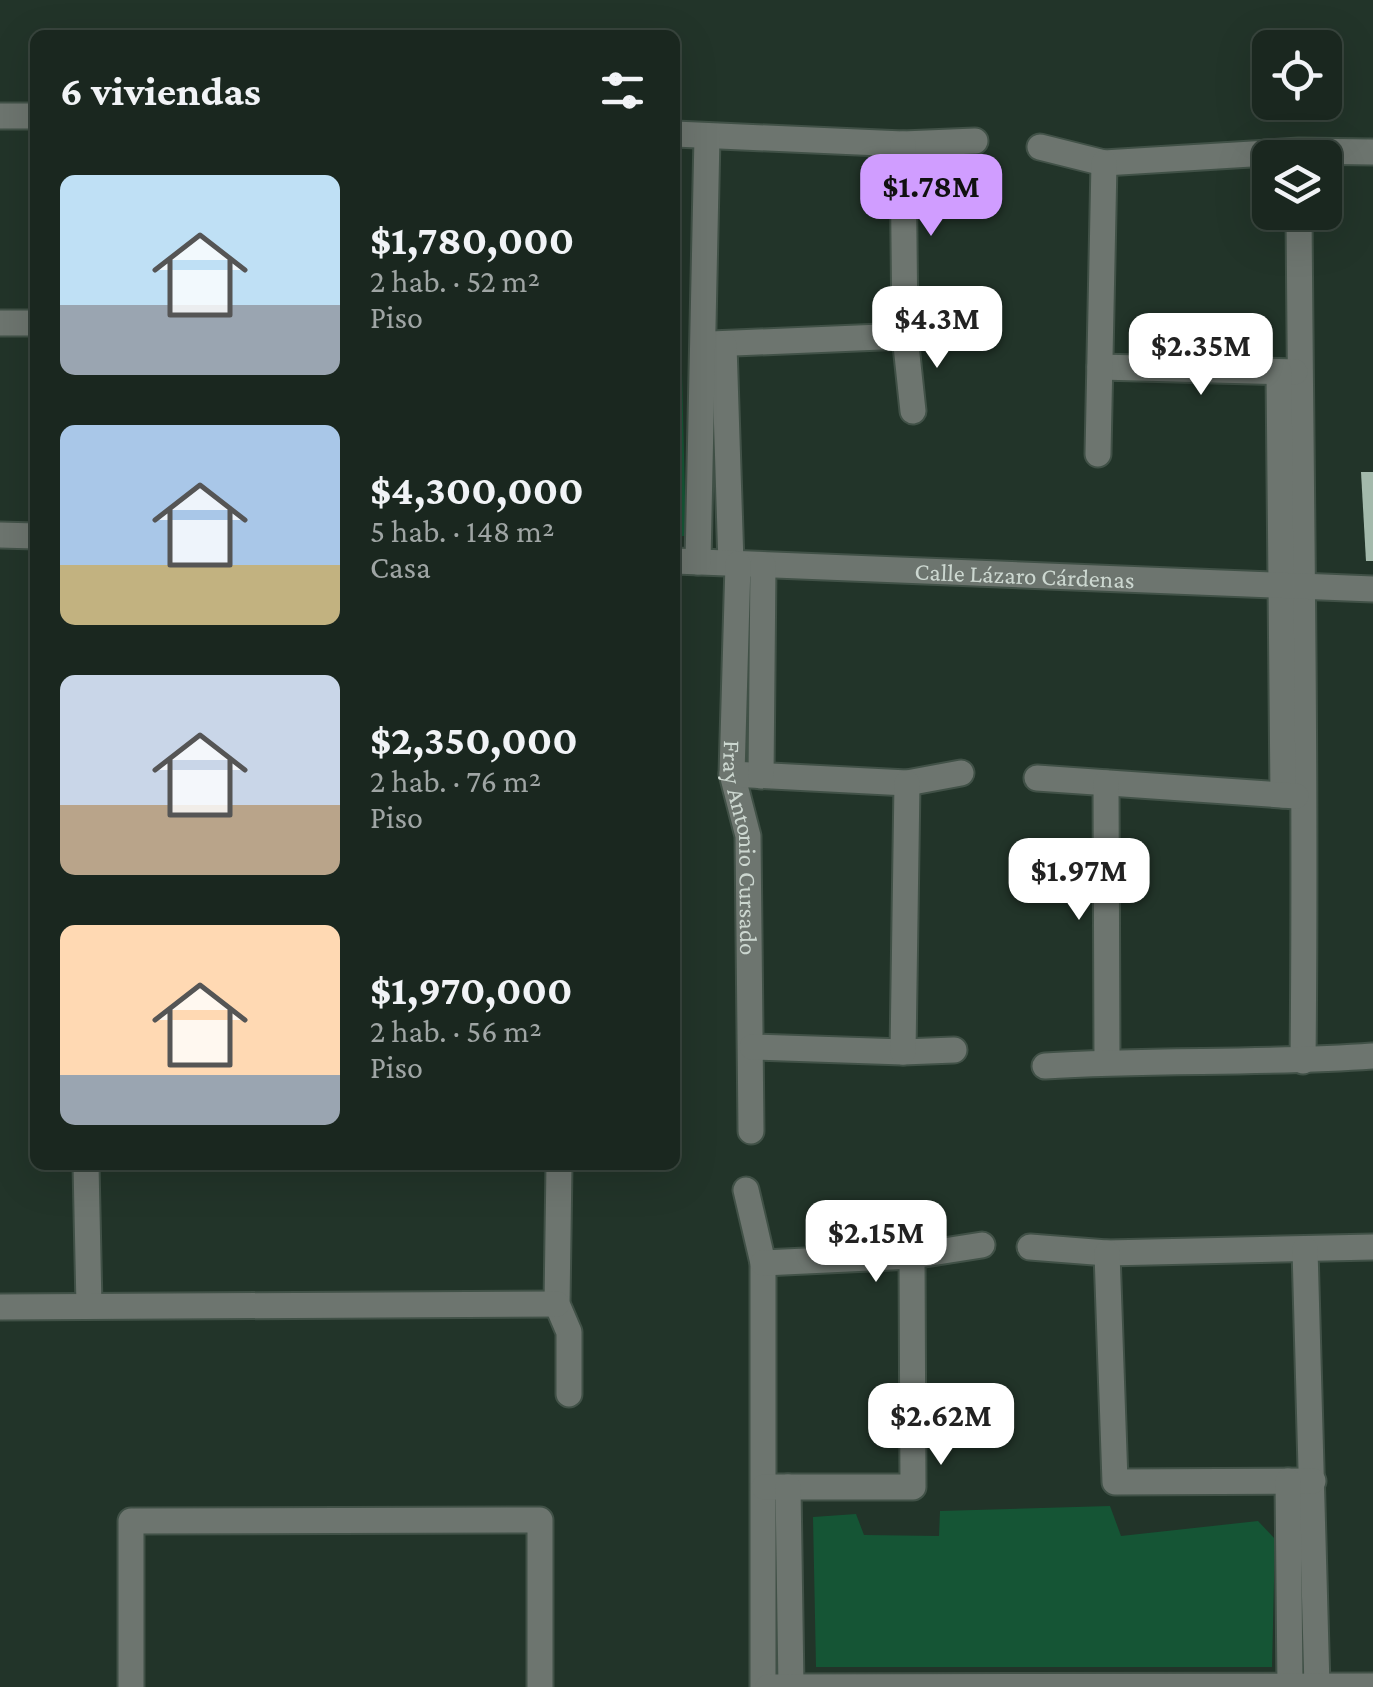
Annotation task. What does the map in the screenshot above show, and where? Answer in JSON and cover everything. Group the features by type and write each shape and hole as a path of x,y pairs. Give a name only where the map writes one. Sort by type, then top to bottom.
{"street":[{"path":"0,116 30,116"},
{"path":"680,134 903,144 975,142"},
{"name":"Fray Antonio Cursado","path":"707,136 712,344 744,564 732,774 748,836 751,1131"},
{"path":"903,144 905,336 913,412"},
{"path":"1040,147 1104,163 1252,156"},
{"path":"1342,153 1373,152"},
{"path":"1098,454 1104,163"},
{"path":"1299,230 1290,372 1290,586 1303,1061"},
{"path":"0,323 30,324"},
{"path":"712,344 905,336"},
{"name":"Fray Antonio Cursado","path":"686,562 712,344"},
{"path":"1100,367 1290,372"},
{"path":"0,535 30,536"},
{"name":"Calle Lázaro Cárdenas","path":"686,562 1373,589"},
{"path":"744,564 761,776"},
{"path":"732,774 907,783 961,773"},
{"path":"1037,778 1294,796"},
{"path":"903,1052 907,783"},
{"path":"1106,783 1107,1062"},
{"path":"752,1047 954,1050"},
{"path":"1045,1066 1372,1056"},
{"path":"86,1170 88,1306"},
{"path":"559,1170 557,1304 568,1332 569,1394"},
{"path":"746,1190 764,1263 791,1686"},
{"path":"764,1263 912,1256 982,1245"},
{"path":"1030,1247 1107,1253 1373,1246"},
{"path":"1290,1686 1301,1481 1306,1250"},
{"path":"1107,1253 1114,1482 1301,1481"},
{"path":"776,1487 913,1487 912,1256"},
{"path":"1,1307 557,1304"},
{"path":"1301,1481 1317,1686"},
{"path":"776,1487 766,1687 1373,1686"},
{"path":"131,1687 131,1521 540,1520 540,1687"}],"green space":[{"path":"680,331 681,331 686,536 680,536"},
{"path":"1110,1506 1121,1536 1258,1521 1275,1539 1272,1667 816,1667 813,1517 856,1514 864,1535 939,1536 940,1511"}],"building":[{"path":"1361,472 1373,472 1373,561 1366,561"}]}
